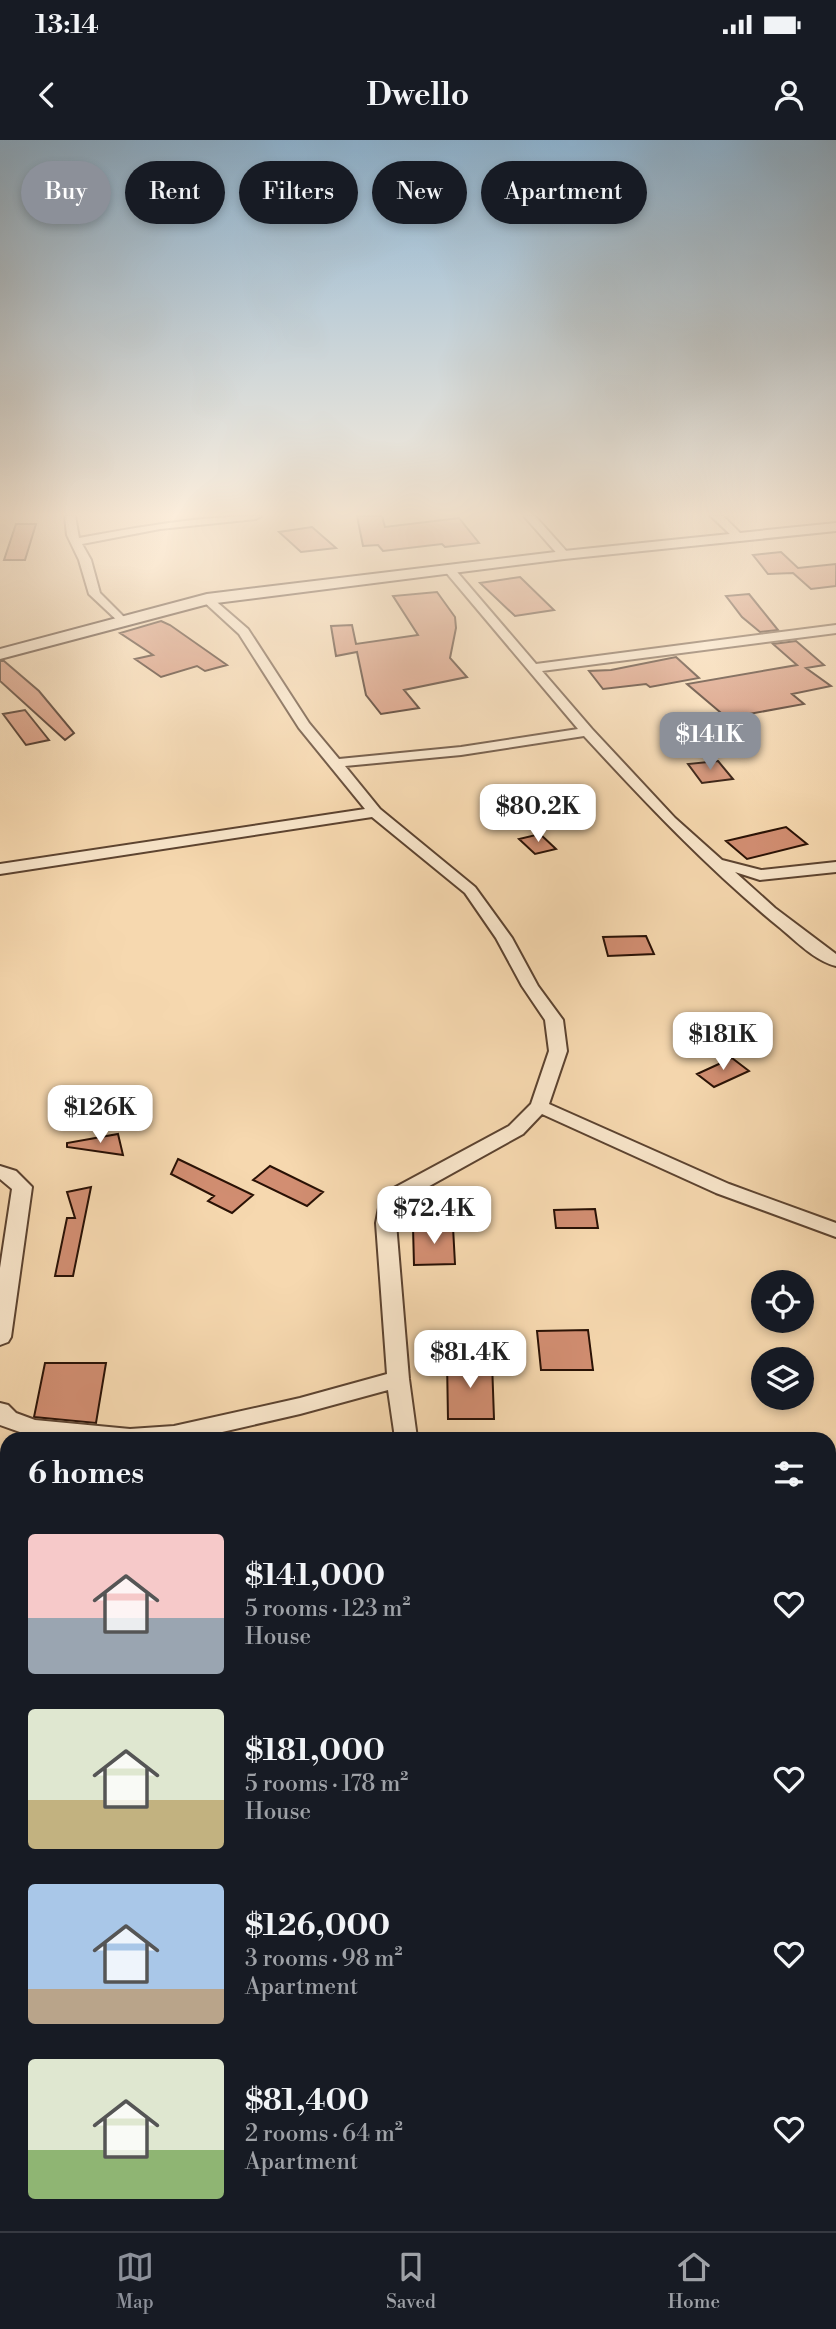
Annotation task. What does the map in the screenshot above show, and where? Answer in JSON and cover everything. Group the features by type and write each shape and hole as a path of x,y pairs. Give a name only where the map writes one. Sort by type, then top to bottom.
{"street":[{"path":"115,614 121,620"},
{"path":"0,653 147,614"},
{"path":"226,614 244,632 304,725 375,812 470,890 504,938 530,986 554,1020 558,1051 539,1106 516,1130 399,1194 390,1203 386,1223 398,1379 406,1432"},
{"path":"486,614 587,732 670,821 769,911 811,946 836,961"},
{"path":"532,668 836,629"},
{"path":"335,763 474,749 587,732"},
{"path":"0,869 375,812"},
{"path":"716,862 760,875 836,867"},
{"path":"539,1106 739,1195 793,1217 836,1230"},
{"path":"0,1172 9,1175 22,1187 0,1338"},
{"path":"187,1432 300,1406 398,1379"},
{"path":"0,1411 8,1419 34,1428 77,1432"}],"building":[{"path":"404,614 453,614 456,628 450,658 467,677 404,690 419,708 381,714 366,695 357,652 336,656 331,626 352,625 356,644 418,635"},
{"path":"739,614 765,614 778,630 760,632"},
{"path":"161,621 227,665 205,671 197,666 161,677 135,659 153,655 120,633"},
{"path":"796,641 824,665 806,668 831,686 792,694 804,704 727,718 687,684 797,665 773,644"},
{"path":"676,657 699,678 650,687 646,684 603,689 589,671 611,670"},
{"path":"0,661 4,661 39,691 74,733 65,740 0,681"},
{"path":"25,710 49,740 26,745 3,714"},
{"path":"718,761 733,779 702,783 688,764"},
{"path":"786,827 807,844 747,859 726,841"},
{"path":"540,834 556,849 535,854 519,839"},
{"path":"646,936 654,954 608,956 603,937"},
{"path":"732,1058 749,1071 714,1087 697,1074"},
{"path":"118,1134 123,1155 67,1147 67,1143"},
{"path":"178,1159 253,1195 232,1213 208,1201 214,1196 171,1174"},
{"path":"270,1166 323,1192 307,1206 253,1180"},
{"path":"91,1187 73,1276 55,1276 67,1218 75,1218 67,1192"},
{"path":"595,1209 598,1228 556,1228 554,1210"},
{"path":"413,1227 453,1227 455,1264 414,1265"},
{"path":"588,1330 593,1370 541,1370 537,1331"},
{"path":"447,1361 492,1362 494,1419 448,1419"},
{"path":"45,1363 106,1363 96,1423 34,1417"}]}
